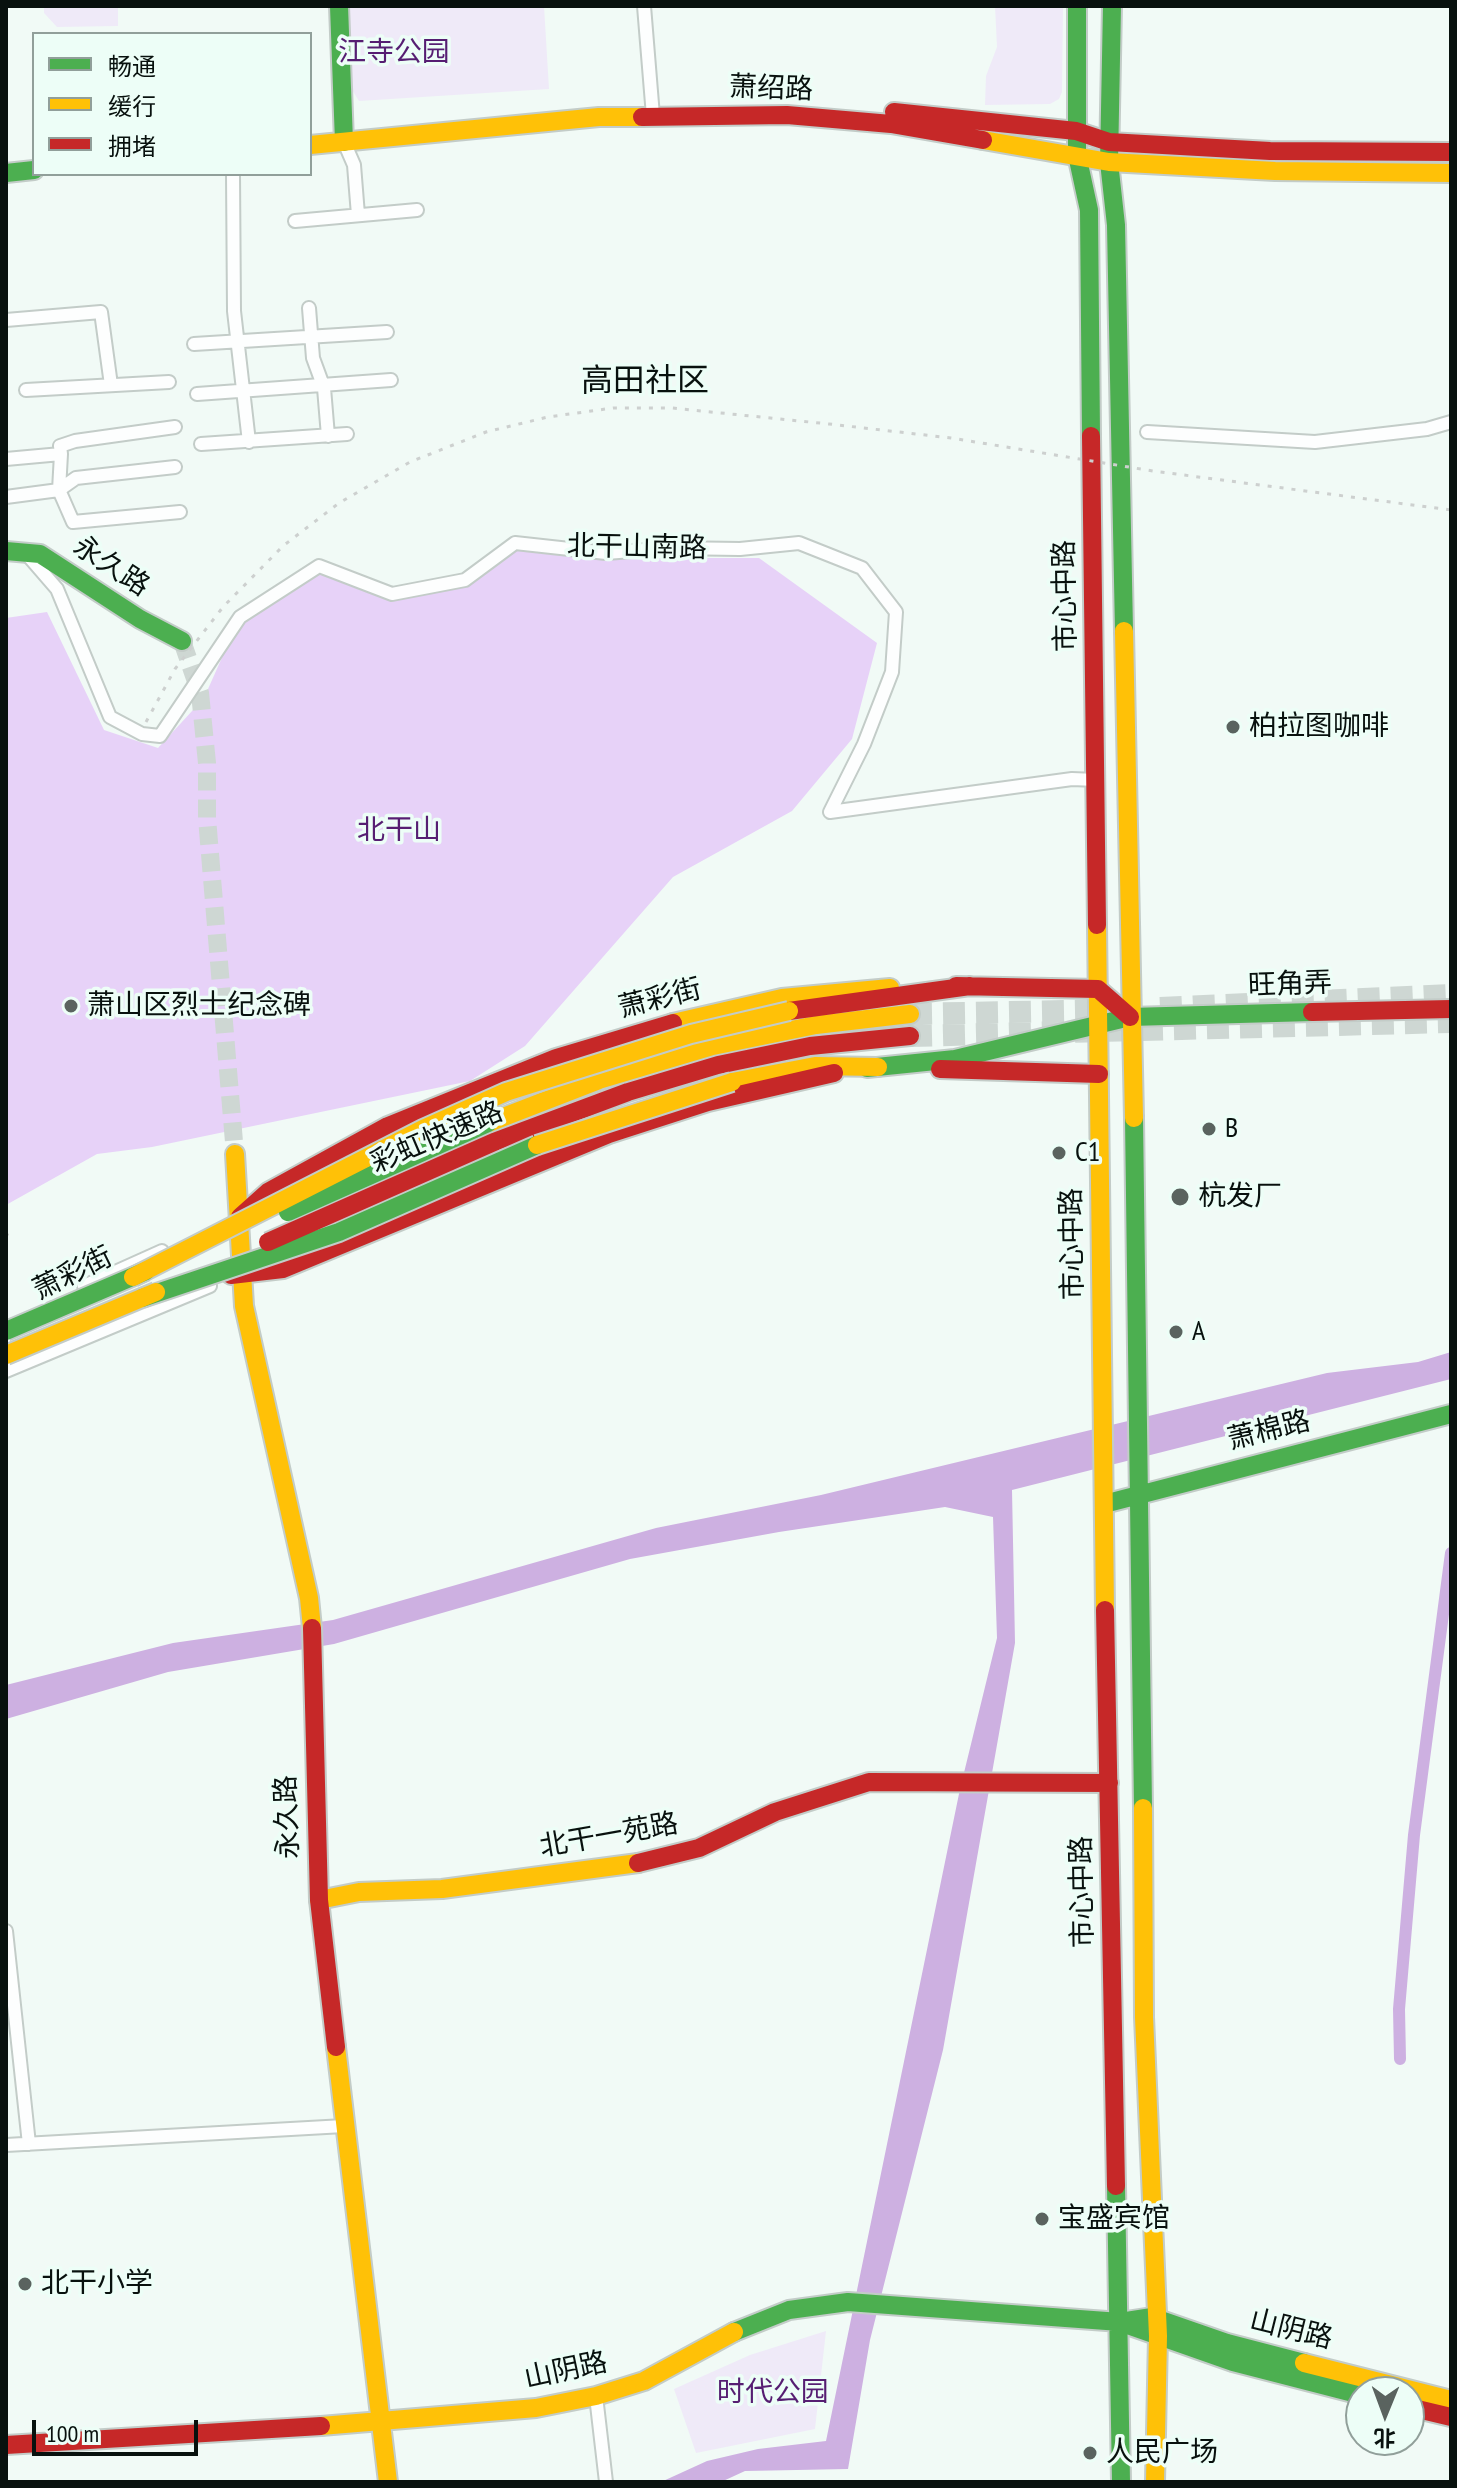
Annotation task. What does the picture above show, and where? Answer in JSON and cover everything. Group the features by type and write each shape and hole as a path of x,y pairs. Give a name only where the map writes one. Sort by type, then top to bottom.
{"main road":[{"path":"312,134 344,137 339,6"},
{"name":"市心中路","path":"1077,6 1077,155 1089,210 1102,1426 1121,2482"},
{"name":"市心中路","path":"1112,6 1109,162 1116,241 1141,1493 1144,2017 1158,2327 1155,2482"},
{"path":"653,110 868,109 1076,131 1109,142 1225,147 1271,156 1451,161"},
{"name":"萧绍路","path":"312,145 344,137 653,110 787,115 891,124 1109,162 1228,167"},
{"path":"1225,147 1272,138 1451,141"},
{"path":"1228,167 1271,156 1451,152"},
{"path":"6,161 32,159"},
{"path":"1228,167 1275,171 1451,173"},
{"path":"6,173 32,170"},
{"name":"永久路","path":"6,551 40,554 140,619 182,641"},
{"path":"133,1277 423,1129 506,1092 691,1034 789,1011 970,986"},
{"name":"萧彩街","path":"6,1338 224,1232 268,1192 388,1126 481,1086 626,1036 782,998 847,990 970,986 1098,989"},
{"path":"1098,989 1130,1017"},
{"name":"旺角弄","path":"1130,1017 1451,1009"},
{"name":"彩虹快速路","path":"6,1331 488,1123 599,1080 713,1046 816,1025 910,1014"},
{"name":"萧彩街","path":"7,1362 168,1293 242,1273 283,1269 609,1134 708,1102 838,1072 955,1059 1130,1017"},
{"name":"彩虹快速路","path":"7,1362 142,1298 494,1142 614,1097 718,1065 810,1046 910,1036"},
{"path":"142,1298 339,1232 497,1160 587,1126 732,1082 815,1066 878,1067"},
{"name":"萧彩街","path":"878,1067 1099,1074"},
{"name":"永久路","path":"235,1154 244,1306 309,1598 314,1656 319,1900 388,2482"},
{"name":"萧棉路","path":"1104,1504 1450,1415"},
{"name":"北干一苑路","path":"319,1900 359,1892 442,1889 656,1861 699,1848 775,1812 869,1782 1109,1783"},
{"name":"山阴路","path":"6,2445 383,2422 536,2408 596,2396 644,2381 748,2324 789,2310 848,2302 893,2303 1158,2327 1451,2400"},
{"name":"山阴路","path":"1158,2327 1233,2362 1345,2391"},
{"path":"1425,2411 1451,2417"}],"street":[{"path":"644,6 653,110"},
{"path":"344,137 354,165 358,215"},
{"path":"233,176 237,342 249,442"},
{"path":"295,221 417,210"},
{"path":"309,308 313,358 322,383 328,436"},
{"path":"6,320 101,312 111,385"},
{"path":"194,344 387,332"},
{"path":"197,394 391,380"},
{"path":"26,390 169,382"},
{"path":"1147,432 1315,442 1427,429 1451,422"},
{"path":"175,427 75,441 60,446 59,490 73,522 180,512"},
{"path":"201,444 347,434"},
{"path":"6,459 61,454"},
{"path":"6,497 59,490 76,478 175,467"},
{"name":"北干山南路","path":"25,552 57,589 110,717 142,734 160,736 240,617 319,566 392,594 465,580 515,543 606,553 670,548 740,549 799,543 862,568 896,612 892,672 864,744 830,812 1072,779 1096,780"},
{"path":"6,1324 239,1218"},
{"path":"6,1931 29,2144"},
{"path":"6,2145 344,2126"},
{"path":"596,2396 606,2482"}],"green space":[{"path":"44,6 118,6 118,26 57,27 44,13"},
{"name":"江寺公园","path":"346,6 544,6 549,89 359,101 349,85"},
{"path":"995,6 1063,6 1062,92 1059,99 1050,104 985,105 986,76 997,47"},
{"name":"北干山","path":"515,543 645,558 759,558 877,643 852,739 792,811 673,877 525,1046 470,1081 152,1147 97,1154 6,1205 6,618 47,612 104,730 158,748 204,698 240,617 319,566 392,594 465,580"},
{"name":"时代公园","path":"826,2331 815,2429 696,2453 674,2389 750,2355"}],"shaded area":[{"path":"1451,1352 1451,1379 1012,1490 1015,1643 943,2050 870,2340 848,2469 745,2471 721,2482 661,2482 707,2461 758,2449 826,2441 960,1789 997,1638 993,1517 945,1507 630,1559 334,1644 168,1672 6,1719 6,1685 173,1643 333,1620 656,1528 821,1495 1327,1373 1418,1362"}],"waterway":[{"path":"1400,2059 1399,2009 1414,1835 1451,1553"}],"tunnel":[{"path":"182,641 200,693 207,763 207,818 235,1154"},
{"path":"1160,1008 1451,995"},
{"path":"910,1014 1118,1010"},
{"path":"910,1036 1451,1022"}],"railway":[{"path":"146,722 175,669 223,607 283,546 339,503 410,462 486,432 548,417 613,408 672,408 829,424 951,438 1153,471 1451,510"},
{"path":"6,1237 9,1231"}],"traffic: fast":[{"path":"339,6 344,142"},
{"path":"1077,6 1077,155 1089,210 1091,436"},
{"path":"1112,6 1109,162 1116,225 1124,631"},
{"path":"6,173 32,170"},
{"path":"6,551 40,554 140,619 182,641"},
{"path":"867,1068 955,1059 1130,1017 1312,1012"},
{"path":"1134,1118 1143,1808"},
{"path":"288,1212 488,1123"},
{"path":"142,1298 339,1232 537,1145"},
{"path":"6,1331 146,1271"},
{"path":"1104,1504 1451,1414"},
{"path":"1116,2186 1121,2482"},
{"path":"734,2332 789,2310 848,2302 1120,2322 1152,2317 1227,2343 1304,2363"},
{"path":"1122,2323 1233,2362 1345,2391"}],"traffic: slow":[{"path":"312,145 599,117 642,117"},
{"path":"983,140 1109,162 1275,171 1451,173"},
{"path":"1124,631 1134,1118"},
{"path":"1097,925 1105,1610"},
{"path":"673,1023 782,998 890,988"},
{"path":"133,1277 423,1129 506,1092 691,1034 789,1011"},
{"path":"488,1123 599,1080 713,1046 816,1025 910,1014"},
{"path":"732,1082 815,1066 878,1067"},
{"path":"537,1145 732,1082"},
{"path":"235,1154 244,1306 309,1598 312,1628"},
{"path":"6,1355 156,1292"},
{"path":"1143,1808 1144,2017 1158,2336 1155,2482"},
{"path":"319,1900 359,1892 442,1889 638,1863"},
{"path":"336,2047 388,2482"},
{"path":"321,2426 536,2408 596,2396 644,2381 734,2332"},
{"path":"1304,2363 1451,2400"}],"traffic: jam":[{"path":"894,112 1076,131 1109,142 1270,151 1451,152"},
{"path":"642,117 787,115 891,124 983,140"},
{"path":"1091,436 1097,925"},
{"path":"956,986 1098,989 1130,1017"},
{"path":"789,1011 970,986"},
{"path":"1312,1012 1451,1009"},
{"path":"240,1217 268,1192 388,1126 556,1058 673,1023"},
{"path":"494,1142 628,1092 718,1065 810,1046 910,1036"},
{"path":"940,1069 1099,1074"},
{"path":"231,1275 283,1269 609,1134 708,1102 834,1073"},
{"path":"268,1242 494,1142"},
{"path":"1105,1610 1116,2186"},
{"path":"312,1628 319,1900 336,2047"},
{"path":"638,1863 699,1848 775,1812 869,1782 1109,1783"},
{"path":"1425,2411 1451,2417"},
{"path":"6,2445 321,2426"}],"place":[{"name":"柏拉图咖啡","path":"1233,727"},
{"name":"萧山区烈士纪念碑","path":"71,1006"},
{"name":"B","path":"1209,1129"},
{"name":"C1","path":"1059,1153"},
{"name":"杭发厂","path":"1180,1197"},
{"name":"A","path":"1176,1332"},
{"name":"宝盛宾馆","path":"1042,2219"},
{"name":"北干小学","path":"25,2284"},
{"name":"人民广场","path":"1090,2453"}],"district":[{"name":"高田社区","path":"645,382"}]}
